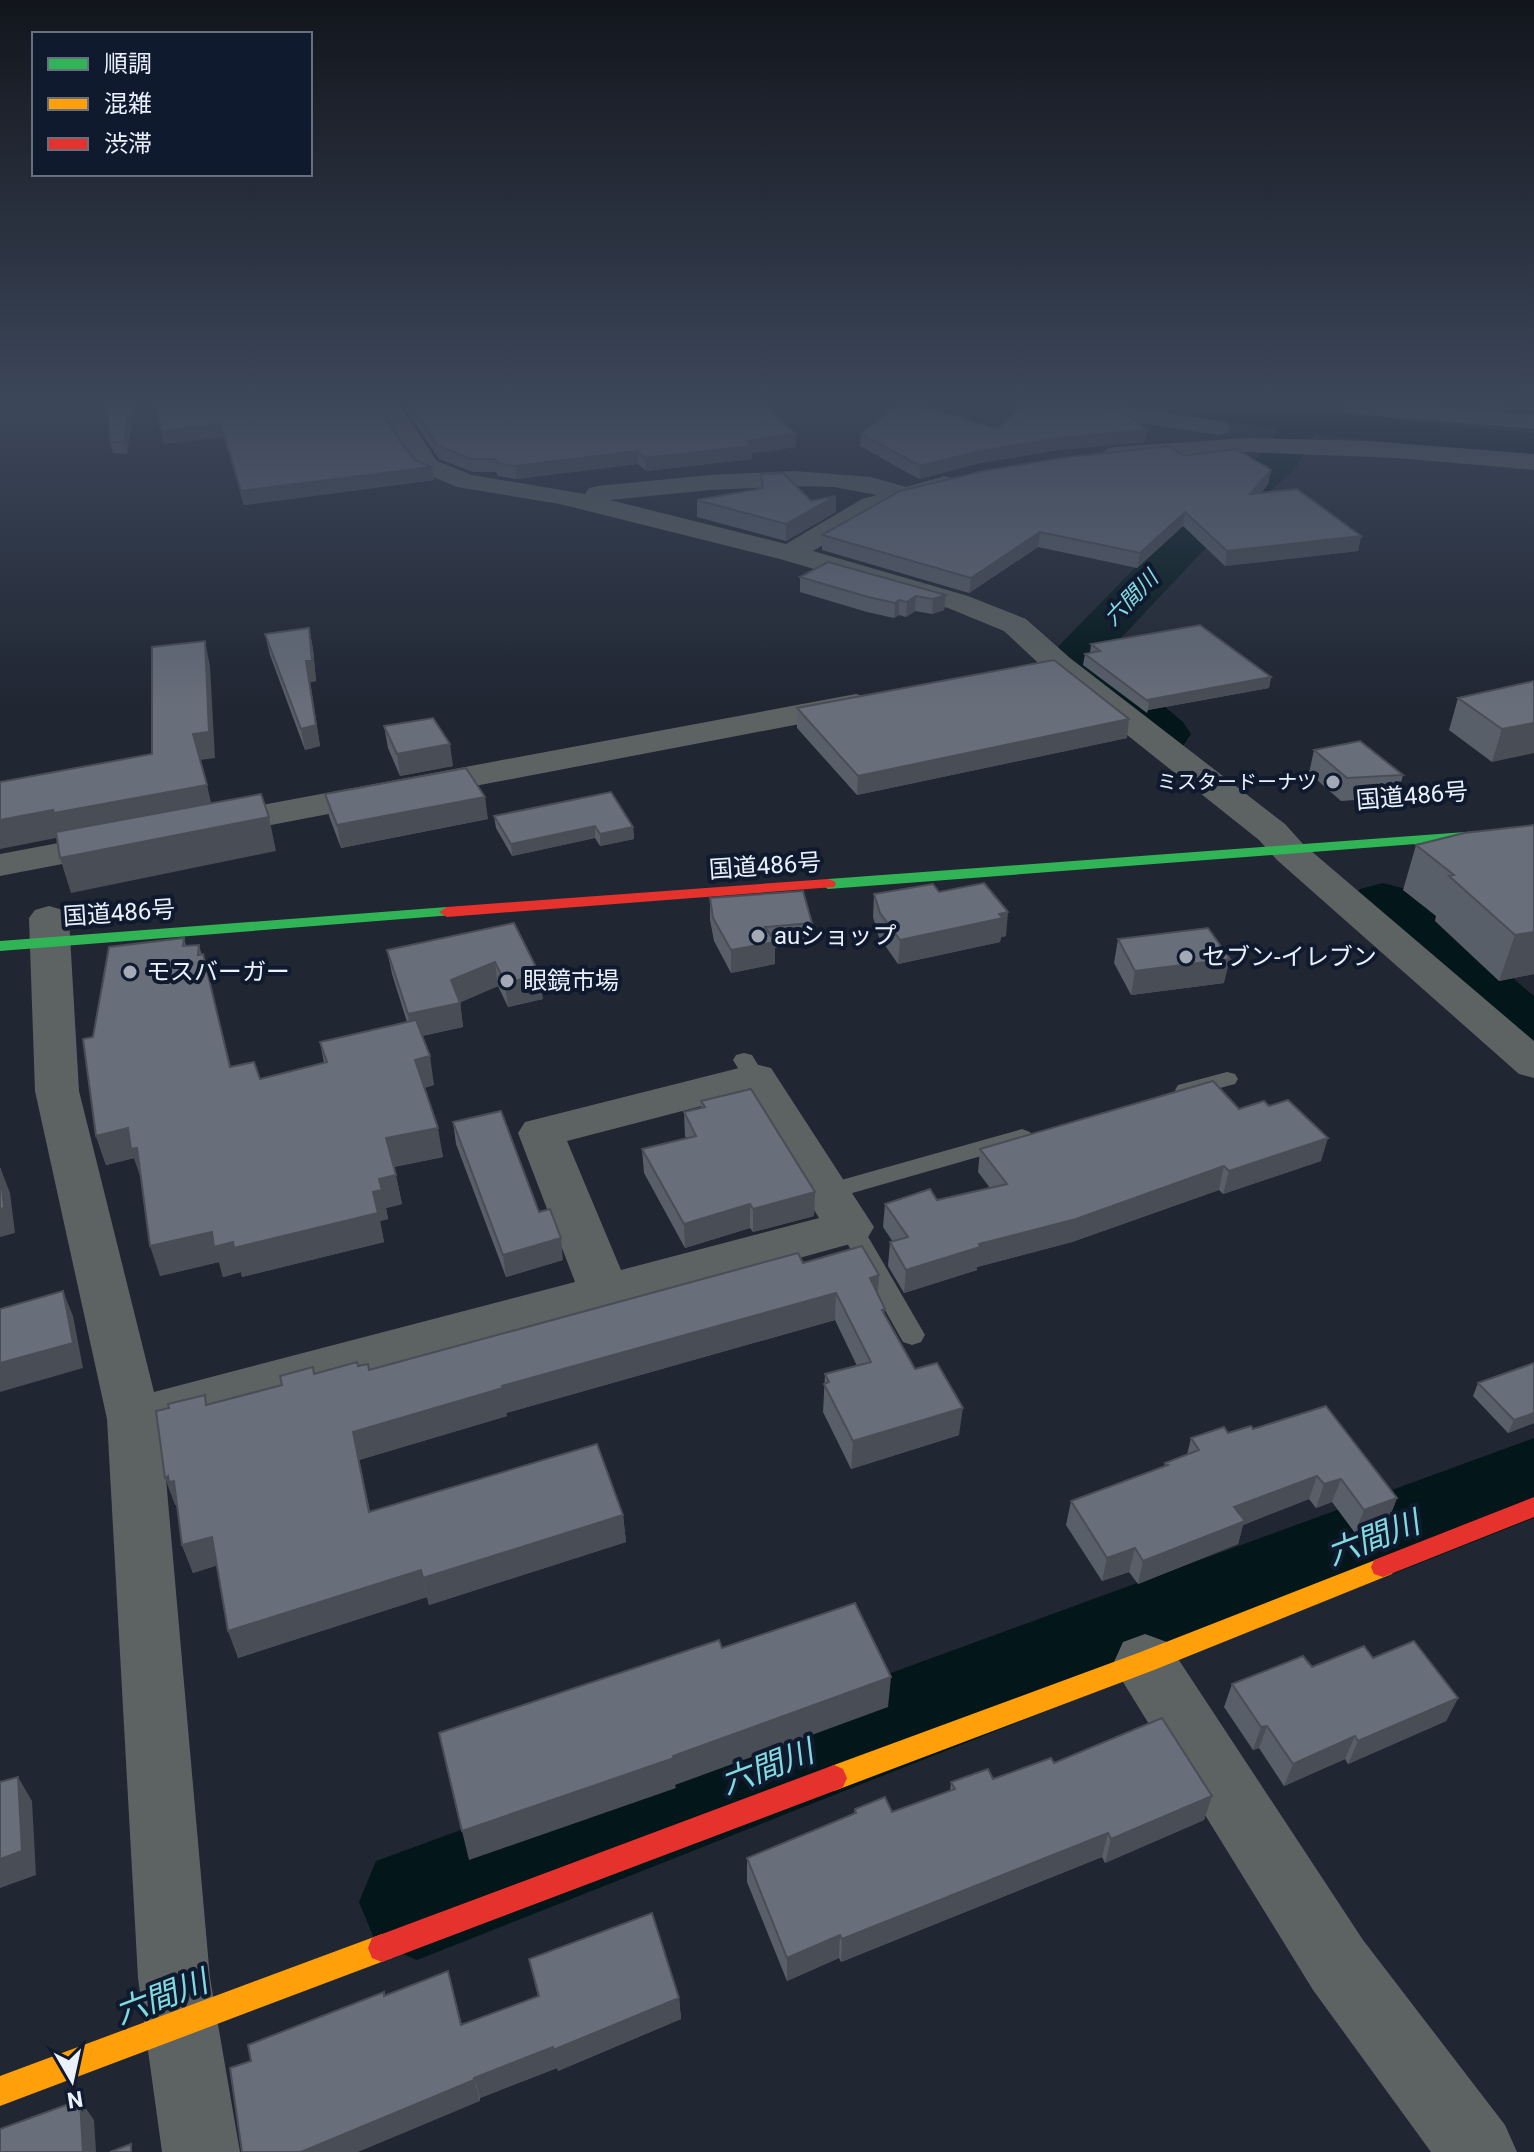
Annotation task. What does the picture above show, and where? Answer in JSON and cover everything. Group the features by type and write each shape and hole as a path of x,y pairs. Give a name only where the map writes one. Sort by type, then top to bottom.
{"main road":[{"name":"国道486号","path":"38,929 1276,837 1534,831"},
{"path":"0,2091 177,2004 1145,1662 1534,1507"}],"street":[{"path":"603,507 790,553 958,602 1015,625 1059,665 1276,837 1534,1064"},
{"path":"790,553 867,507"},
{"path":"1012,674 1059,665"},
{"path":"0,865 888,698"},
{"path":"38,929 57,1091 134,1419 177,2004 201,2152"},
{"path":"134,1419 605,1293 839,1210 749,1069 541,1133 605,1293"},
{"path":"1145,1662 1338,1965 1478,2152"}],"lane":[{"path":"1166,1096 1227,1079"},
{"path":"912,1335 839,1210 1043,1131"}],"building":[{"path":"725,507 816,507 786,524"},
{"path":"871,507 1322,507 1361,536 1227,551 1185,512 1140,553 1040,532 971,578 822,535"},
{"path":"828,562 946,595 933,599 916,596 907,602 899,600 895,603 800,577"},
{"path":"1200,625 1271,677 1147,700 1149,702 1085,654 1100,651 1091,644"},
{"path":"309,628 312,661 306,661 316,725 301,729 265,634"},
{"path":"205,641 209,732 193,734 207,785 0,820 0,782 152,754 152,647"},
{"path":"1054,660 1129,719 858,776 797,708"},
{"path":"1534,681 1534,723 1502,729 1458,698"},
{"path":"433,718 450,744 397,754 384,726"},
{"path":"1360,741 1403,775 1347,778 1314,750"},
{"path":"466,768 485,797 337,825 325,794"},
{"path":"611,792 633,827 600,834 595,826 511,844 494,816"},
{"path":"261,794 269,817 60,858 56,832"},
{"path":"1534,825 1534,932 1515,935 1449,876 1454,875 1416,845 1464,833"},
{"path":"984,883 1008,912 999,914 1003,918 900,940 880,913 874,894 933,884 939,892"},
{"path":"803,891 812,923 765,927 775,942 731,950 713,918 710,898"},
{"path":"514,923 540,975 505,983 495,962 451,980 460,1003 408,1014 387,950"},
{"path":"1208,928 1230,959 1135,971 1118,939"},
{"path":"184,938 183,946 199,945 198,955 203,954 230,1067 254,1062 260,1079 327,1062 320,1042 416,1020 430,1056 415,1060 438,1128 386,1138 396,1175 379,1179 382,1190 373,1192 378,1213 234,1248 233,1242 214,1247 212,1232 150,1246 137,1148 131,1149 128,1128 96,1136 83,1039 93,1037 109,947"},
{"path":"1213,1081 1239,1109 1264,1101 1269,1106 1288,1100 1328,1138 1229,1171 1224,1166 1076,1219 979,1244 980,1247 906,1270 890,1242 908,1237 885,1204 930,1189 937,1200 1007,1184 980,1149"},
{"path":"751,1089 815,1192 753,1209 750,1204 684,1224 642,1149 696,1136 684,1112 705,1107 701,1101"},
{"path":"501,1111 539,1212 550,1209 561,1238 503,1255 453,1122"},
{"path":"0,1168 4,1208 0,1209"},
{"path":"862,1246 879,1275 870,1278 885,1309 882,1310 915,1369 937,1363 963,1408 853,1441 824,1384 829,1382 825,1374 871,1362 836,1293 502,1386 353,1432 369,1512 597,1444 623,1515 423,1578 421,1570 228,1631 212,1537 182,1545 174,1481 169,1482 168,1476 165,1478 156,1411 169,1408 168,1404 205,1395 206,1405 282,1385 280,1376 313,1367 314,1374 357,1362 358,1366 368,1364 369,1370 798,1253 803,1263"},
{"path":"63,1291 73,1343 0,1363 0,1309"},
{"path":"1534,1363 1534,1413 1514,1420 1478,1383"},
{"path":"1326,1406 1397,1498 1364,1510 1341,1479 1324,1484 1317,1476 1234,1507 1245,1521 1143,1561 1135,1548 1107,1558 1071,1501 1168,1465 1165,1463 1199,1450 1191,1438 1224,1427 1228,1433 1251,1426 1253,1429"},
{"path":"855,1603 891,1677 674,1758 462,1831 439,1733 719,1640 722,1648"},
{"path":"1414,1641 1458,1698 1358,1741 1355,1736 1293,1764 1267,1726 1261,1727 1232,1684 1303,1656 1312,1667 1364,1646 1373,1658"},
{"path":"1162,1718 1212,1796 1111,1839 1108,1833 787,1958 747,1858 856,1813 855,1809 885,1797 892,1812 955,1789 951,1782 988,1769 993,1779 1051,1758 1054,1763"},
{"path":"18,1777 22,1851 0,1859 0,1782"},
{"path":"652,1913 679,1998 553,2050 553,2047 474,2078 301,2152 242,2152 230,2068 251,2061 248,2045 384,1992 384,1996 448,1971 461,2025 539,1996 529,1959"},
{"path":"80,2100 83,2152 0,2152 0,2129"},
{"path":"131,2144 131,2152 110,2152"}],"waterway":[{"name":"六間川","path":"1163,734 1074,657 1186,542 1226,507"},
{"name":"六間川","path":"1383,903 1534,1033"},
{"name":"六間川","path":"417,1902 1534,1477"}],"traffic: fast":[{"path":"828,884 1534,831"},
{"path":"0,946 447,912"}],"traffic: slow":[{"path":"834,1778 1145,1662 1383,1567"},
{"path":"0,2091 382,1948"}],"traffic: jam":[{"path":"447,912 828,884"},
{"path":"1383,1567 1534,1507"},
{"path":"382,1948 834,1778"}],"place":[{"name":"ミスタードーナツ","path":"1333,782"},
{"name":"auショップ","path":"758,936"},
{"name":"セブン-イレブン","path":"1186,957"},
{"name":"モスバーガー","path":"130,972"},
{"name":"眼鏡市場","path":"507,981"}]}
